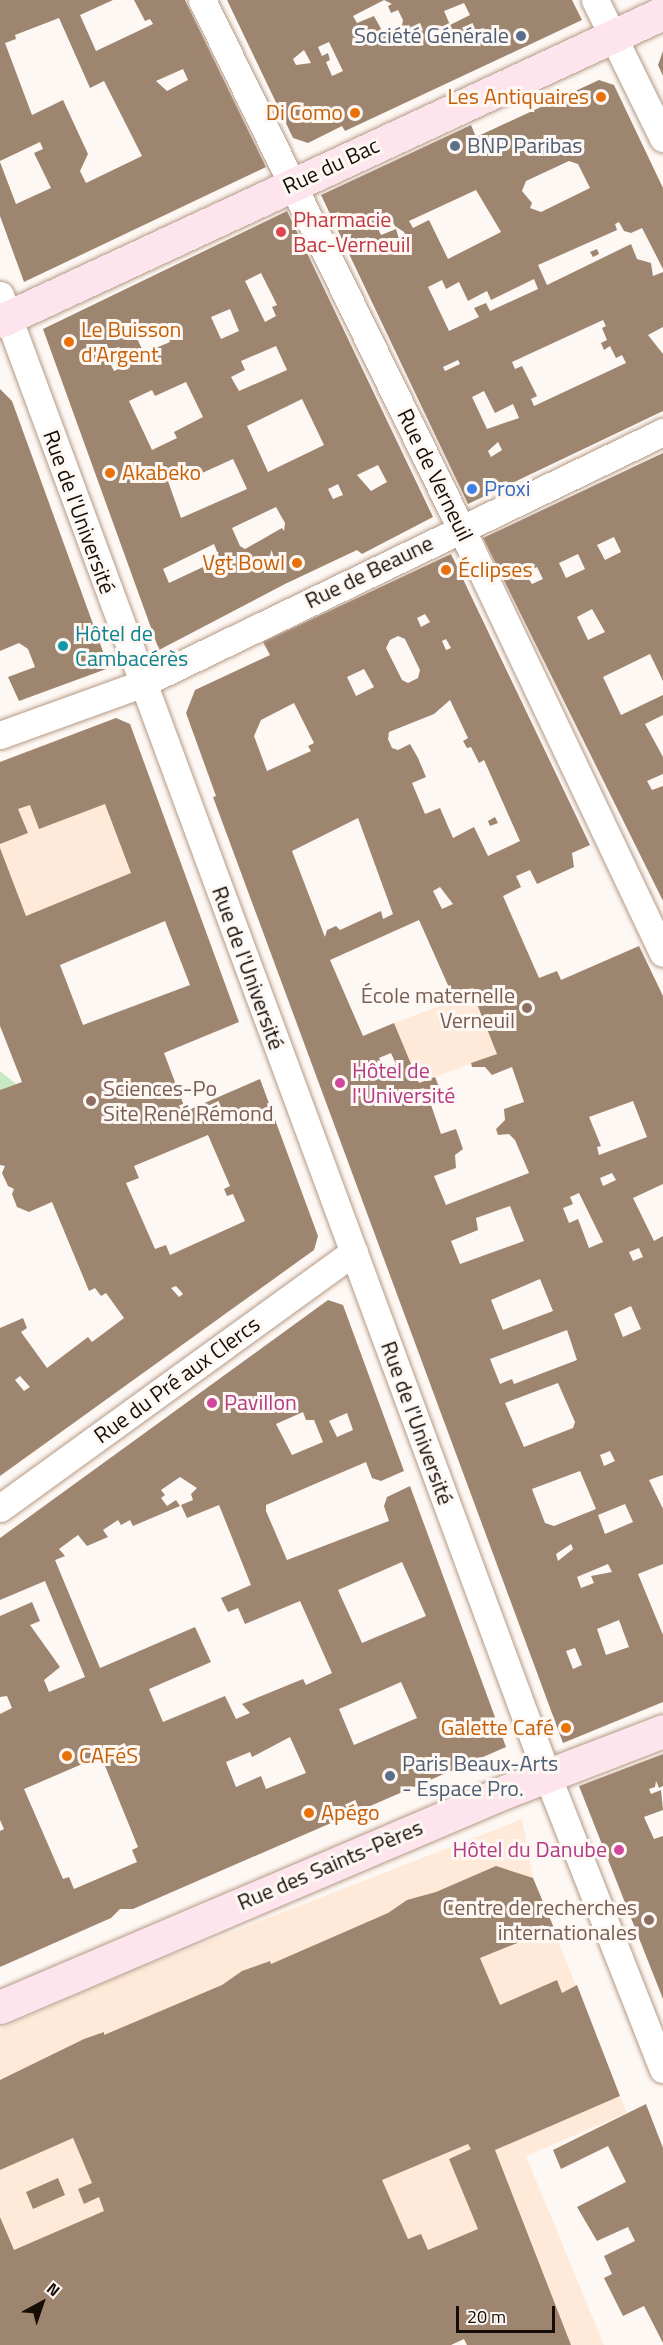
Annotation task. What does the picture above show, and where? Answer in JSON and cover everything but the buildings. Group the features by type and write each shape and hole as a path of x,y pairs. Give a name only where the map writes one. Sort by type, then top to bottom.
{"main road":[{"name":"Rue du Bac","path":"3,311 291,184 663,13"},
{"name":"Rue des Saints-Pères","path":"0,2007 547,1775 663,1731"}],"street":[{"name":"Rue de Verneuil","path":"202,0 461,528 663,953"},
{"path":"595,0 663,138"},
{"name":"Rue de l'Université","path":"3,311 547,1775 663,2069"},
{"name":"Rue de Beaune","path":"0,735 141,684 663,432"},
{"name":"Rue du Pré aux Clercs","path":"0,1508 354,1252"}],"shaded area":[{"path":"116,718 130,724 190,888 0,957 0,762"},
{"name":"École maternelle Verneuil","path":"639,946 661,992 419,1083 394,1023 536,970 540,978 557,971 562,980"},
{"path":"522,1819 533,1878 627,2113 526,2156 604,2345 466,2345 440,2281 0,2345 0,2029 117,1977"}],"green space":[{"path":"0,1071 16,1084 0,1090"}],"place":[{"name":"Société Générale","path":"521,36"},
{"name":"Les Antiquaires","path":"601,97"},
{"name":"Di Como","path":"355,113"},
{"name":"BNP Paribas","path":"455,146"},
{"name":"Pharmacie Bac-Verneuil","path":"281,232"},
{"name":"Le Buisson d'Argent","path":"69,342"},
{"name":"Akabeko","path":"110,473"},
{"name":"Proxi","path":"472,489"},
{"name":"Vgt Bowl","path":"297,563"},
{"name":"Éclipses","path":"446,570"},
{"name":"Hôtel de Cambacérès","path":"63,646"},
{"name":"École maternelle Verneuil","path":"527,1008"},
{"name":"Hôtel de l'Université","path":"340,1083"},
{"name":"Sciences-Po Site René Rémond","path":"91,1101"},
{"name":"Pavillon","path":"212,1403"},
{"name":"Galette Café","path":"566,1728"},
{"name":"CAFéS","path":"67,1756"},
{"name":"Paris Beaux-Arts - Espace Pro.","path":"390,1776"},
{"name":"Apégo","path":"309,1813"},
{"name":"Hôtel du Danube","path":"619,1850"},
{"name":"Centre de recherches internationales","path":"649,1920"}]}
